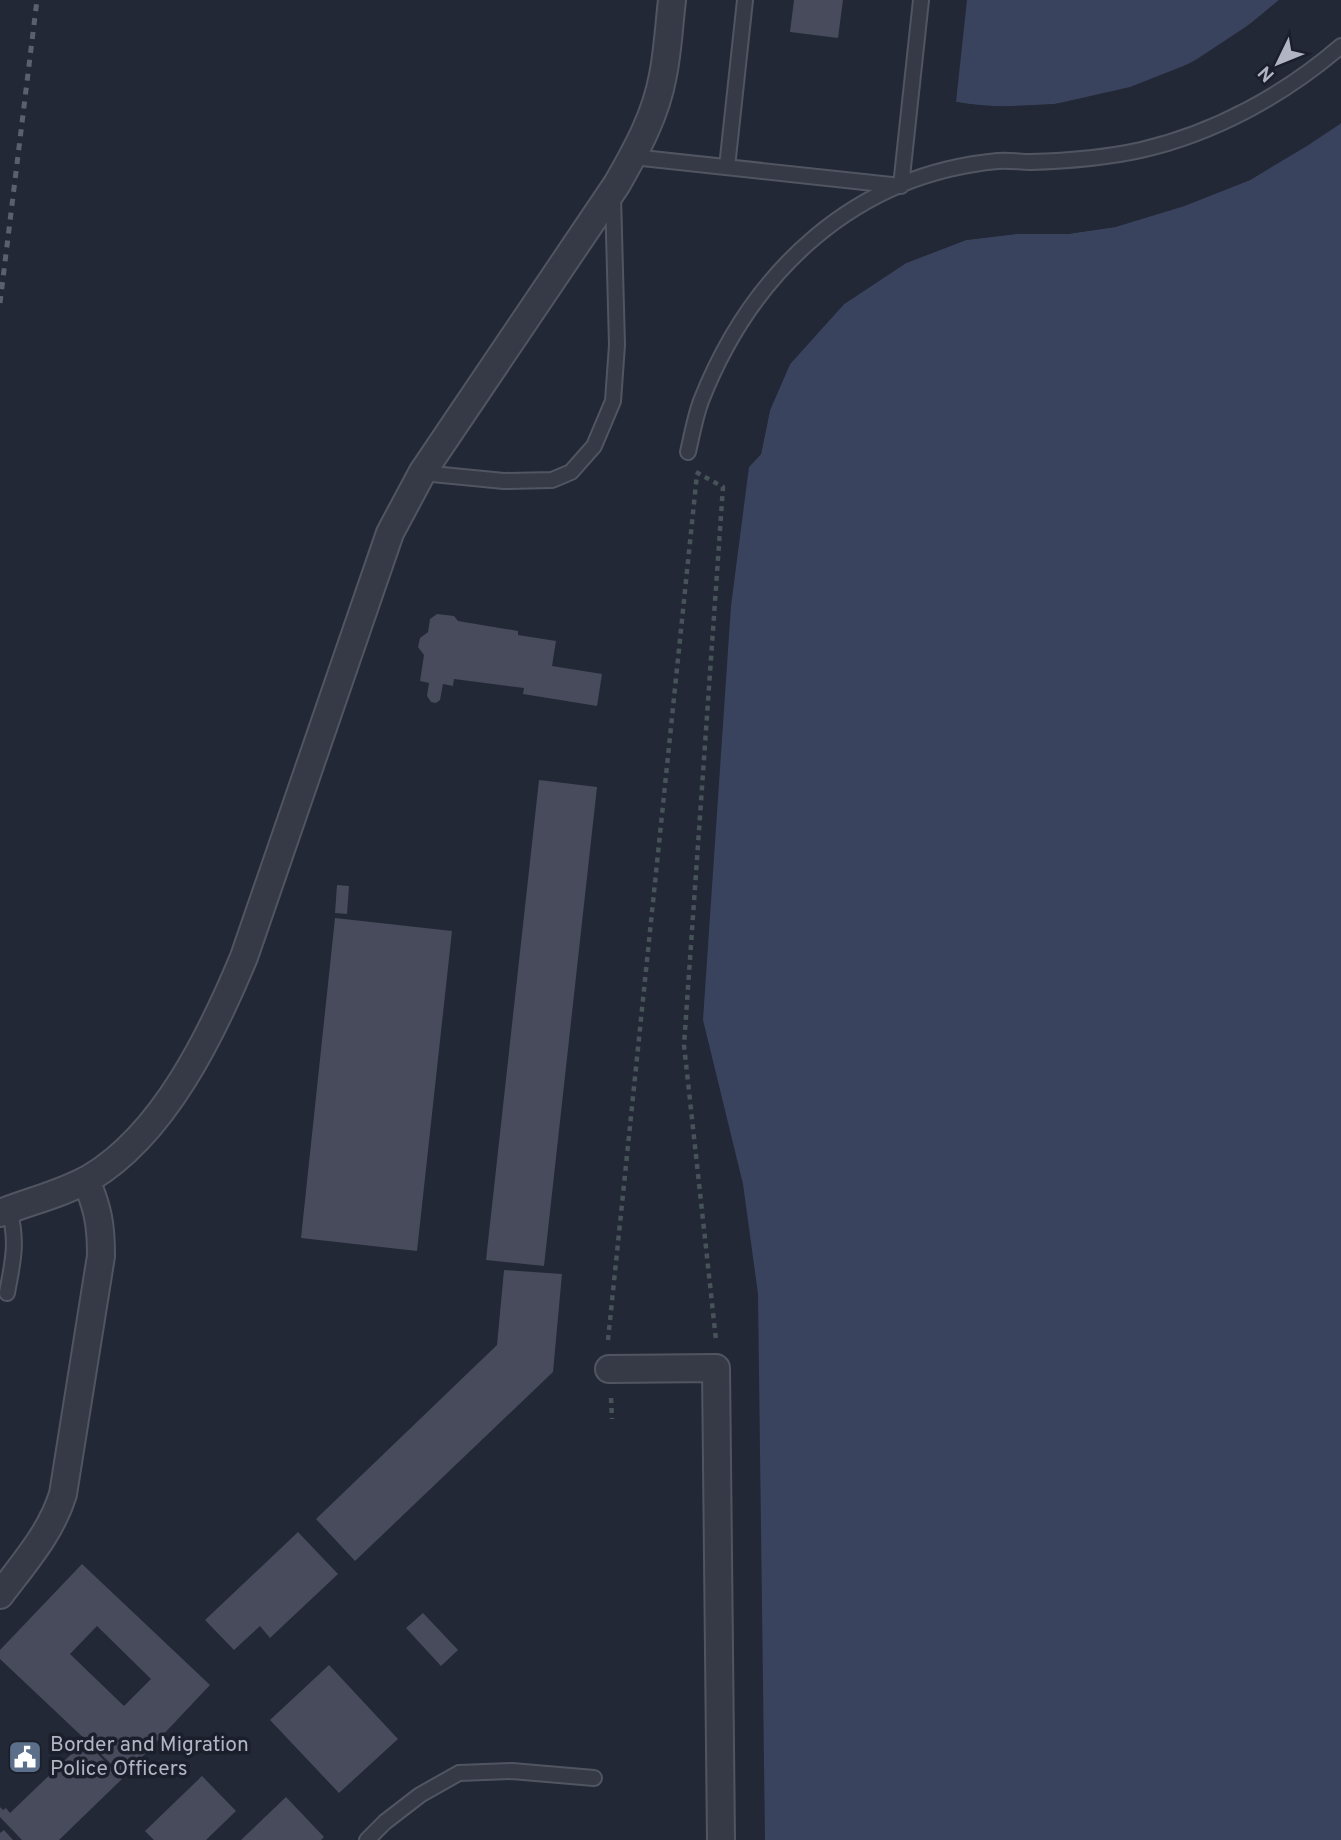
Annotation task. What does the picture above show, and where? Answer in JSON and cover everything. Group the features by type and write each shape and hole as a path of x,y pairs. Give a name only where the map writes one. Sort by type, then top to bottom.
{"street":[{"path":"5,1211 86,1180 126,1150 149,1125 190,1066 227,997 244,957 390,533 422,473 633,157 650,120 663,76 672,0"},
{"path":"0,1595 47,1532 57,1514 63,1494 101,1256 101,1225 86,1180"},
{"path":"608,1357 716,1368 722,1840"}],"lane":[{"path":"727,167 746,0"},
{"path":"901,186 920,0"},
{"path":"688,452 700,403 724,351 756,297 804,244 836,220 869,200 927,176 999,161 1069,160 1141,150 1212,127 1253,107 1297,80 1341,46"},
{"path":"633,157 901,186"},
{"path":"422,473 504,481 552,480 571,472 594,446 612,401 617,345 612,191"},
{"path":"5,1211 15,1232 7,1293"},
{"path":"367,1840 420,1795 459,1773 512,1771 594,1778"}],"path":[{"path":"608,1357 697,474"},
{"path":"716,1368 716,1346 684,1045 723,487"}],"water":[{"path":"967,0 1279,0 1215,49 1165,75 1136,86 1077,101 1046,105 986,106 956,102"},
{"path":"1341,123 1341,1840 765,1840 758,1294 743,1184 703,1020 731,606 749,467 761,454 770,410 790,364 844,304 906,263 966,240 1015,234 1067,234 1115,227 1184,206 1250,180"}],"pier":[{"path":"1279,0 1283,0 1281,4 1222,48 1192,66 1131,90 1055,108 989,111 955,105 956,102 989,107 1055,104 1130,87 1191,63 1250,24"},
{"path":"1341,120 1340,124 1307,146 1250,180 1184,206 1115,227 1067,234 1016,234 966,240 906,263 844,304 790,364 770,410 761,454 749,467 745,467 758,453 767,409 787,362 842,302 905,260 965,236 1016,230 1066,231 1114,223 1183,203 1248,177"}],"building":[{"path":"794,0 843,0 838,38 790,32"},
{"path":"437,614 454,616 458,621 518,631 518,635 556,641 552,666 602,674 597,706 523,694 524,688 454,679 453,686 443,684 440,700 431,702 427,696 429,683 420,681 424,655 418,647 420,638 428,632 430,619"},
{"path":"539,780 597,787 544,1266 486,1260"},
{"path":"337,885 349,886 347,914 335,913"},
{"path":"335,918 452,931 417,1251 301,1238"},
{"path":"504,1270 562,1274 553,1372 355,1561 316,1519 497,1345"},
{"path":"298,1532 338,1574 270,1638 260,1626 234,1650 205,1620"},
{"path":"82,1564 210,1685 124,1776 0,1659 0,1650","holes":["97,1626 151,1679 124,1706 70,1654"]},
{"path":"423,1613 458,1650 441,1666 406,1628"},
{"path":"329,1665 398,1739 339,1793 270,1720"},
{"path":"85,1741 122,1779 59,1840 22,1840 0,1817 0,1807 3,1810 6,1808 10,1813"},
{"path":"202,1776 236,1811 206,1840 154,1840 145,1831"},
{"path":"286,1797 324,1837 321,1840 241,1840"},
{"path":"4,1830 13,1840 0,1840 0,1833"}],"railway":[{"path":"0,303 37,0"}],"place":[{"name":"Border and Migration Police Officers","path":"25,1757"}]}
